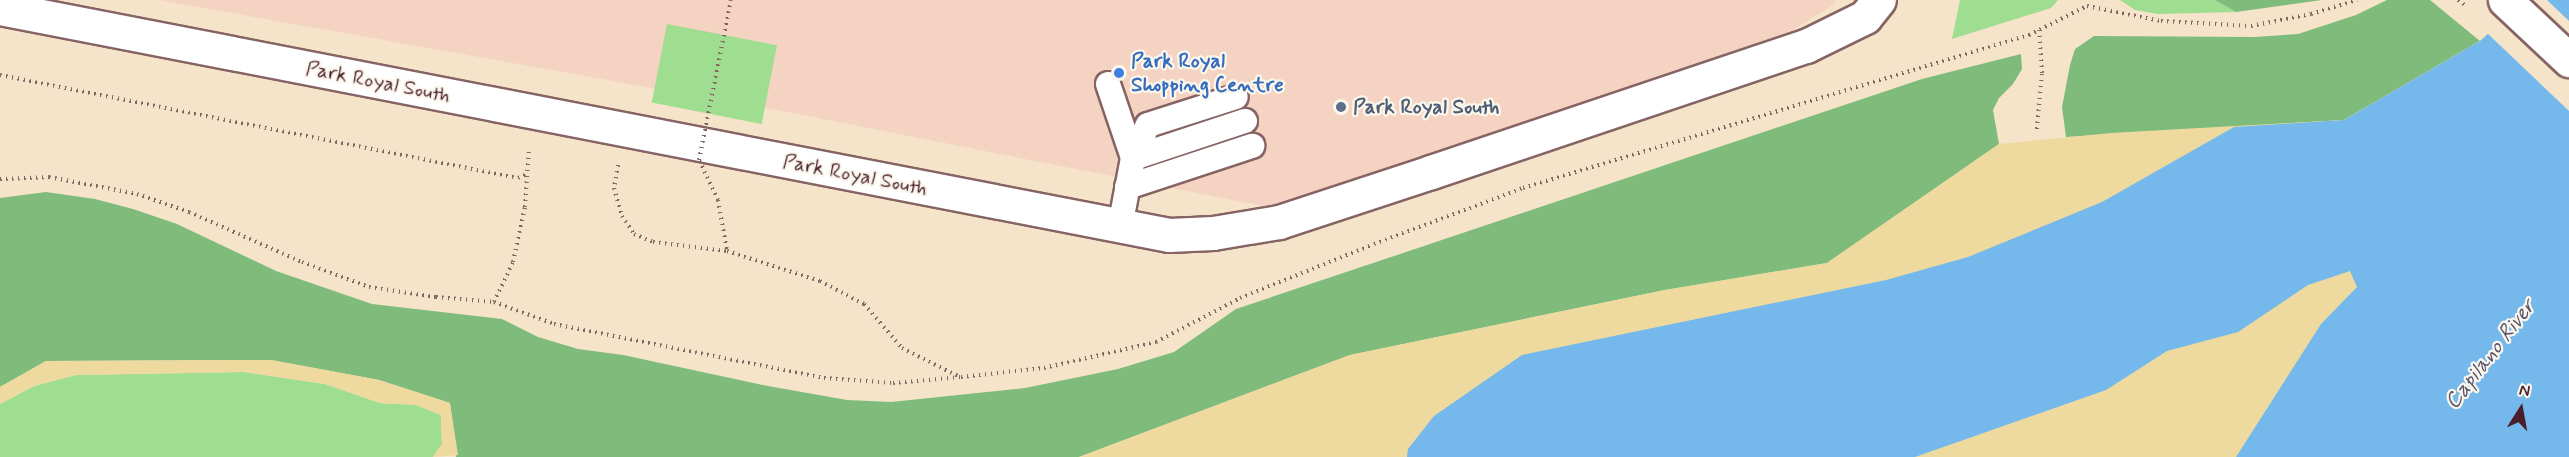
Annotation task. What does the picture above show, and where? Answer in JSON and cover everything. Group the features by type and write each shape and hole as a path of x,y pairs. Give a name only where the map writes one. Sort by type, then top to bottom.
{"street":[{"path":"2505,0 2569,60"},
{"name":"Park Royal South","path":"0,8 1169,235 1214,233 1279,222 1806,46 1872,8"}],"lane":[{"path":"1108,84 1132,158"},
{"path":"1120,227 1132,158 1148,125 1236,97"},
{"path":"1132,158 1245,121"},
{"path":"1127,187 1252,146"}],"path":[{"path":"727,251 718,200 699,160 730,0"},
{"path":"2087,3 2161,21 2251,26 2357,0"},
{"path":"2037,129 2042,73 2039,30"},
{"path":"0,75 518,178 527,174"},
{"path":"494,302 513,262 525,207 532,112"},
{"path":"624,130 614,188 622,216 634,234 653,242 727,251 819,280 864,304 902,348 961,377"}],"shaded area":[{"name":"Park Royal Shopping Centre","path":"159,0 1836,0 1830,7 1791,31 1278,209 798,114"}],"green space":[{"path":"1960,0 2058,0 2051,8 1952,39"},
{"path":"2120,0 2215,0 2236,12 2158,14 2135,10"},
{"path":"2215,0 2322,0 2236,12"},
{"path":"2387,0 2430,0 2480,41 2344,120 2066,137 2062,107 2070,65 2075,49 2094,36 2254,37 2298,34 2356,15"},
{"path":"667,24 777,45 762,124 652,103"},
{"path":"2021,54 2022,69 2013,84 1999,98 1993,110 1999,144 1827,263 1665,290 1350,355 1079,457 456,457 450,403 379,380 271,360 46,361 0,387 0,198 46,192 95,199 133,209 177,224 276,271 372,304 502,319 538,337 578,349 623,355 768,386 847,400 891,402 1025,388 1118,369 1174,352 1236,309 1922,79"},
{"path":"244,372 325,384 380,403 416,405 441,415 442,444 433,457 0,457 0,404 34,386 76,375"}],"sand":[{"path":"2525,0 2569,0 2569,457 1079,457 1350,355 1665,290 1827,263 1999,144 2111,133 2344,120 2480,41"},
{"path":"271,360 379,380 450,403 458,455 433,457 442,444 441,415 416,405 380,403 325,384 244,372 76,375 34,386 0,404 0,387 46,361"}],"water":[{"name":"Capilano River","path":"2525,0 2569,0 2569,457 2236,457 2321,324 2357,287 2350,271 2308,285 2238,332 2167,351 2106,390 1915,457 1407,457 1408,449 1434,416 1522,355 1886,280 1968,257 2102,202 2234,127 2344,120 2480,41"}],"pier":[{"path":"2521,0 2547,0 2569,21 2569,111 2486,32"}],"place":[{"name":"Park Royal Shopping Centre","path":"1119,73"},
{"name":"Park Royal South","path":"1341,107"}]}
